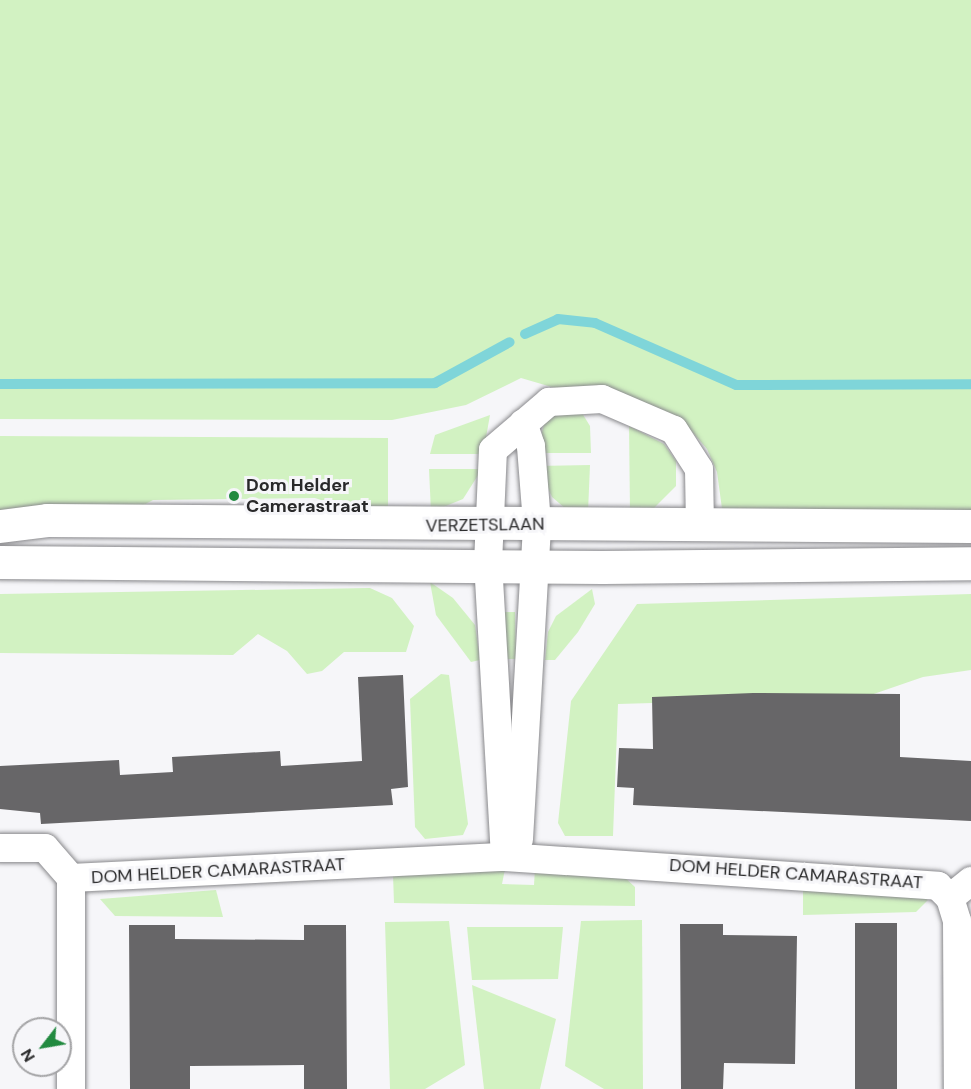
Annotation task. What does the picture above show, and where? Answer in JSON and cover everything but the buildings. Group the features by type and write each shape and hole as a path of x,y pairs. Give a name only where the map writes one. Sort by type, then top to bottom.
{"main road":[{"name":"VERZETSLAAN","path":"0,526 47,520 405,526 489,522 700,526 971,526"},
{"name":"VERZETSLAAN","path":"0,562 971,563"}],"street":[{"path":"511,857 488,564 493,450 549,402 602,399 674,430 699,469 700,526"},
{"path":"511,857 537,523 531,446 523,423"},
{"path":"0,848 45,848 71,878"},
{"name":"DOM HELDER CAMARASTRAAT","path":"71,1089 71,878 511,857 921,881 960,889 957,921 958,1089"}],"green space":[{"path":"0,0 971,0 971,516 724,523 717,472 707,449 688,427 521,378 466,405 392,420 0,419"},
{"path":"582,413 590,426 591,453 537,453 544,424 557,414"},
{"path":"490,415 483,454 430,454 435,435"},
{"path":"629,426 664,444 676,461 676,486 652,510 630,511"},
{"path":"0,436 388,438 388,512 360,513 315,498 153,500 127,514 0,519"},
{"path":"590,465 588,512 566,509 552,497 538,466"},
{"path":"429,469 482,469 463,499 431,512"},
{"path":"430,582 453,598 475,625 480,660 471,662 436,615"},
{"path":"370,588 392,598 414,626 406,652 344,652 322,671 307,674 287,651 258,634 233,655 0,653 0,594"},
{"path":"592,589 595,604 578,632 555,660 545,660 548,632 556,616"},
{"path":"971,594 971,670 923,677 865,697 618,704 613,836 565,836 558,823 571,701 637,604"},
{"path":"502,612 515,612 516,659 503,659"},
{"path":"441,674 449,675 468,824 463,835 425,839 415,827 410,699"},
{"path":"535,868 622,875 635,887 635,906 394,903 393,875 505,869 502,884 534,885"},
{"path":"803,886 911,892 928,900 916,912 803,915"},
{"path":"216,890 223,917 115,916 100,899"},
{"path":"642,920 643,1089 604,1089 565,1066 581,921"},
{"path":"449,921 465,1065 425,1089 390,1089 385,922"},
{"path":"467,927 563,927 558,979 472,980"},
{"path":"472,985 556,1019 540,1089 484,1089"}],"waterway":[{"path":"525,334 558,319 595,323 736,385 971,384"},
{"path":"0,384 435,383 510,342"}],"place":[{"name":"Dom Helder Camerastraat","path":"234,496"}]}
